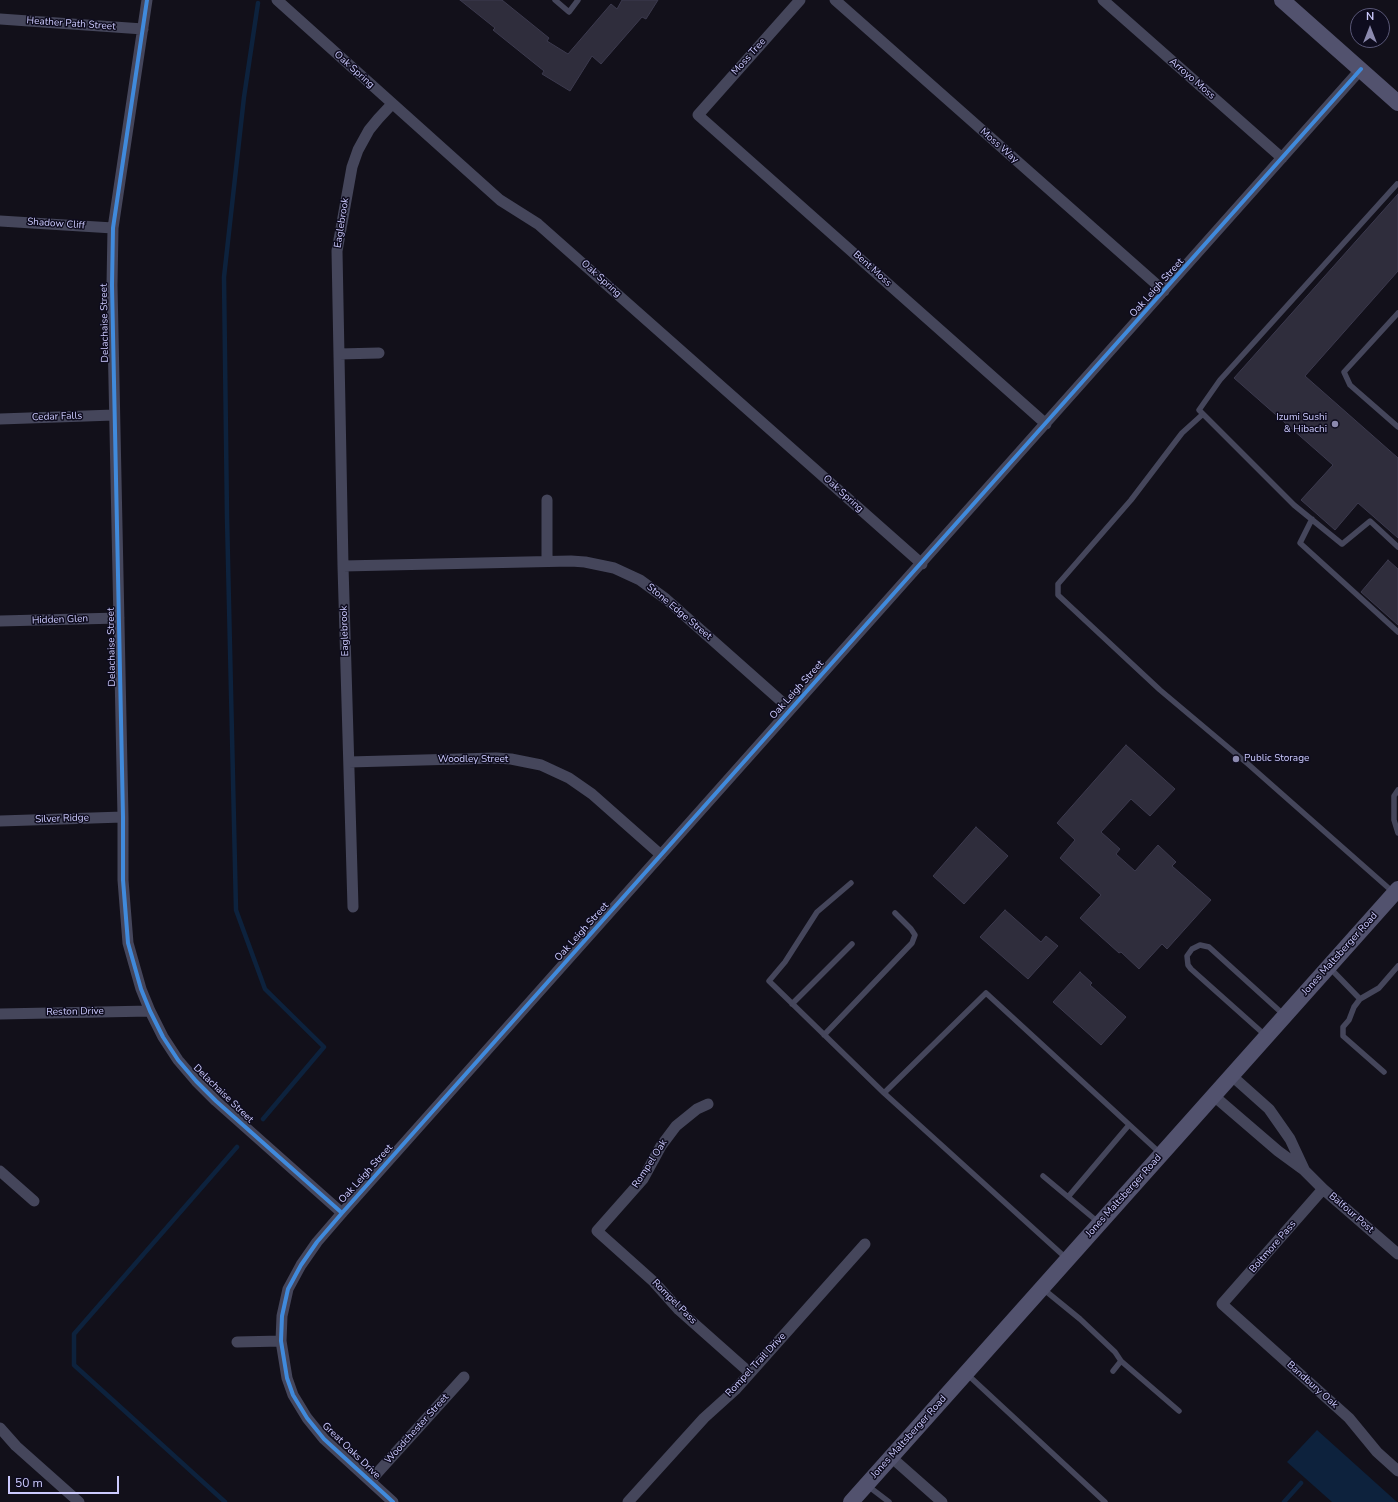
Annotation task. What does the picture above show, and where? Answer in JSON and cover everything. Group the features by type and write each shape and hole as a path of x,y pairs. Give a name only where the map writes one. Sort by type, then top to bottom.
{"main road":[{"path":"1282,0 1398,103"},
{"name":"Jones Maltsberger Road","path":"851,1502 1396,891"}],"street":[{"name":"Delachaise Street","path":"147,0 113,228 112,285 123,880 128,943 141,989 150,1011 178,1060 216,1101 342,1213"},
{"name":"Oak Spring","path":"277,0 500,200 538,224 922,564"},
{"name":"Moss Tree","path":"698,115 800,0"},
{"name":"Moss Way","path":"835,0 1164,291"},
{"name":"Arroyo Moss","path":"1103,0 1282,158"},
{"name":"Heather Path Street","path":"0,19 143,28"},
{"name":"Oak Leigh Street","path":"281,1341 282,1316 288,1289 301,1265 317,1242 1361,69"},
{"name":"Eaglebrook","path":"353,907 343,566 337,251 352,167 358,150 369,130 392,104"},
{"name":"Bent Moss","path":"698,115 1046,424"},
{"name":"Shadow Cliff","path":"0,220 113,228"},
{"path":"339,354 379,353"},
{"name":"Cedar Falls","path":"0,419 114,415"},
{"path":"548,500 548,561"},
{"name":"Stone Edge Street","path":"343,566 578,561 600,564 614,568 640,580 666,599 790,709"},
{"name":"Hidden Glen","path":"0,621 119,618"},
{"name":"Woodley Street","path":"349,762 496,758 512,759 541,765 569,778 592,794 661,855"},
{"name":"Silver Ridge","path":"0,821 123,817"},
{"name":"Reston Drive","path":"0,1014 150,1011"},
{"name":"Balfour Post","path":"1232,1076 1269,1109 1290,1139 1304,1170"},
{"name":"Balfour Post","path":"1214,1096 1278,1151 1304,1170 1398,1254"},
{"name":"Rompel Oak","path":"597,1231 642,1179 661,1146 676,1126 697,1109 708,1104"},
{"path":"0,1171 34,1201"},
{"name":"Boltmore Pass","path":"1222,1304 1324,1189"},
{"name":"Rompel Pass","path":"597,1231 654,1282 679,1310 750,1373"},
{"name":"Rompel Trail Drive","path":"628,1502 704,1418 735,1390 865,1244"},
{"name":"Bandbury Oak","path":"1222,1304 1349,1418 1377,1452 1398,1471"},
{"path":"238,1342 281,1341"},
{"name":"Great Oaks Drive","path":"281,1341 287,1378 293,1395 307,1418 324,1439 393,1502"},
{"name":"Woodchester Street","path":"370,1481 464,1377"},
{"path":"0,1428 16,1446 80,1502"},
{"path":"891,1457 942,1502"}],"lane":[{"path":"555,0 569,12 578,0"},
{"path":"1398,184 1220,380 1199,410 1294,505 1342,544 1370,521 1398,547"},
{"path":"1398,313 1344,372 1350,385 1398,427"},
{"path":"1203,414 1182,433 1131,500 1058,584 1058,595 1160,690 1396,891"},
{"path":"1312,519 1300,543 1398,632"},
{"path":"1398,790 1394,796 1394,820 1398,833"},
{"path":"851,883 817,912 785,962 769,980 884,1093 1067,1260"},
{"path":"824,1035 912,943 915,935 911,928 895,913"},
{"path":"792,1004 852,944"},
{"path":"1266,1037 1191,969 1188,965 1187,956 1192,949 1200,945 1209,947 1285,1016"},
{"path":"1384,1072 1343,1036 1343,1027 1349,1020 1354,1007 1360,999 1379,988 1398,966"},
{"path":"1329,967 1360,999"},
{"path":"884,1093 986,993 1161,1154"},
{"path":"1068,1197 1129,1125"},
{"path":"1043,1176 1100,1224"},
{"path":"1042,1288 1080,1319 1110,1347 1120,1361 1179,1410"},
{"path":"1113,1371 1120,1361"},
{"path":"966,1373 1105,1502"},
{"path":"866,1484 889,1502"}],"water":[{"path":"1317,1430 1397,1502 1332,1502 1287,1462"}],"building":[{"path":"460,0 502,0 549,38 547,41 568,54 611,4 617,9 622,0 658,0 646,19 642,17 601,64 592,56 570,91 542,74 544,71 493,30 495,28"},
{"path":"1398,194 1398,271 1305,376 1398,458 1398,538 1358,503 1335,530 1301,500 1333,465 1234,378"},
{"path":"1388,560 1398,569 1398,625 1361,592"},
{"path":"1126,745 1175,789 1150,816 1131,799 1101,832 1120,849 1116,854 1135,871 1158,845 1176,862 1172,866 1211,900 1167,949 1162,944 1139,969 1080,918 1101,895 1060,858 1075,840 1057,823"},
{"path":"976,827 1008,856 964,904 933,876"},
{"path":"1005,910 1041,942 1046,936 1058,946 1028,979 980,937"},
{"path":"1080,972 1092,983 1090,985 1126,1017 1101,1045 1053,1002"}],"waterway":[{"path":"258,3 244,97 224,277 227,517 236,910 265,989 324,1047 263,1119"},
{"path":"225,1502 74,1365 74,1334 237,1147"},
{"path":"1284,1502 1301,1483"}],"cycle path":[{"path":"147,0 113,228 112,285 123,880 128,943 141,989 150,1011 163,1037 178,1060 216,1101 342,1213"},
{"path":"393,1502 324,1439 307,1418 293,1395 287,1378 281,1341 282,1316 288,1289 301,1265 317,1242 342,1213 1361,69"}],"place":[{"name":"Izumi Sushi & Hibachi","path":"1335,424"},
{"name":"Public Storage","path":"1236,759"}]}
